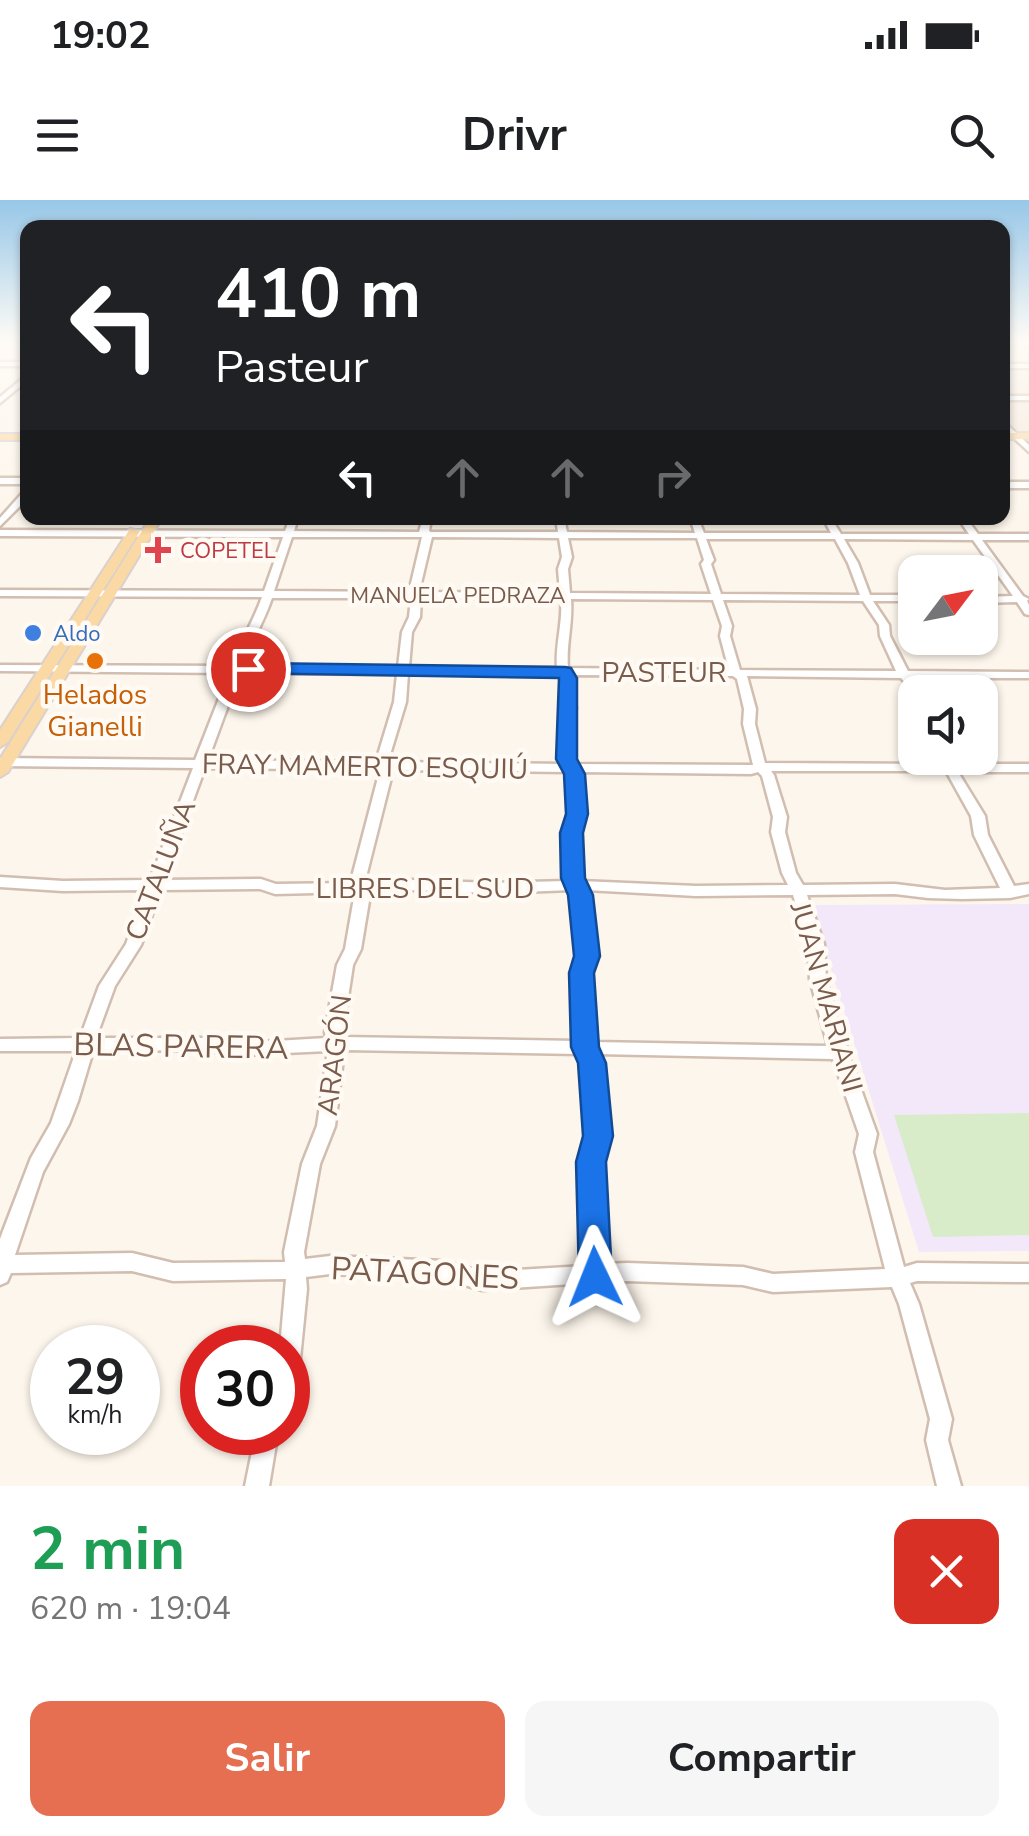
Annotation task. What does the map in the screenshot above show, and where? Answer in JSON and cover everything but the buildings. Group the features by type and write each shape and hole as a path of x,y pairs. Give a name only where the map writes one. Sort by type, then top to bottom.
{"main road":[{"path":"140,533 142,525"},
{"path":"2,765 55,668 149,525"},
{"path":"0,742 55,668"}],"street":[{"path":"1023,438 1029,450"},
{"path":"0,524 20,501"},
{"path":"560,525 567,557 563,568 568,623 562,636 570,709 565,720 567,759 577,814 572,833 587,956 582,973 585,1047 592,1063 598,1136 591,1162 595,1277"},
{"name":"JUAN MARIANI","path":"696,525 709,560 706,564 715,597 724,614 735,672 742,678 760,767 768,775 776,803 778,832 816,944 818,979 868,1134 864,1152 890,1258 941,1419 937,1440 949,1486"},
{"path":"830,525 848,552 866,598 884,624 885,636 903,673"},
{"path":"967,525 1024,599 1029,612"},
{"name":"CATALUÑA","path":"1,1268 42,1155 82,1067 88,1031 117,964 133,945 152,886 268,596 292,526"},
{"path":"0,533 428,526 561,535 1029,537"},
{"name":"ARAGÓN","path":"293,1325 297,1289 294,1252 311,1164 326,1126 336,1015 345,966 353,949 362,886 359,878 388,765 383,758 405,670 405,648 417,596 414,590 428,526"},
{"name":"MANUELA PEDRAZA","path":"0,593 898,598"},
{"path":"998,600 1024,599"},
{"name":"PASTEUR","path":"0,668 1029,675"},
{"name":"FRAY MAMERTO ESQUIÚ","path":"2,765 719,770 898,764"},
{"name":"FRAY MAMERTO ESQUIÚ","path":"998,766 1029,768"},
{"path":"954,775 978,816 982,835 1010,893"},
{"name":"LIBRES DEL SUD","path":"0,882 1010,893 1029,889"},
{"name":"BLAS PARERA","path":"0,1045 212,1044 225,1050 335,1045 842,1052"},
{"name":"PATAGONES","path":"1,1268 132,1262 173,1272 330,1265 444,1270 482,1280 595,1277 627,1272 744,1276 773,1283 898,1278 917,1272 1029,1274"},
{"path":"257,1486 262,1455"}],"shaded area":[{"path":"1010,400 1029,400 1029,433 1010,433"},
{"path":"1029,904 1029,1251 919,1252 811,905"}],"green space":[{"path":"1029,1113 1029,1235 933,1237 894,1115"}],"place":[{"name":"COPETEL","path":"158,550"},
{"name":"Aldo","path":"33,633"},
{"name":"Helados Gianelli","path":"95,661"}],"route":[{"path":"248,669 565,672 570,709 565,720 567,759 574,774 577,814 572,833 573,878 580,895 587,956 582,973 585,1047 592,1063 598,1136 591,1162 595,1277"}]}
